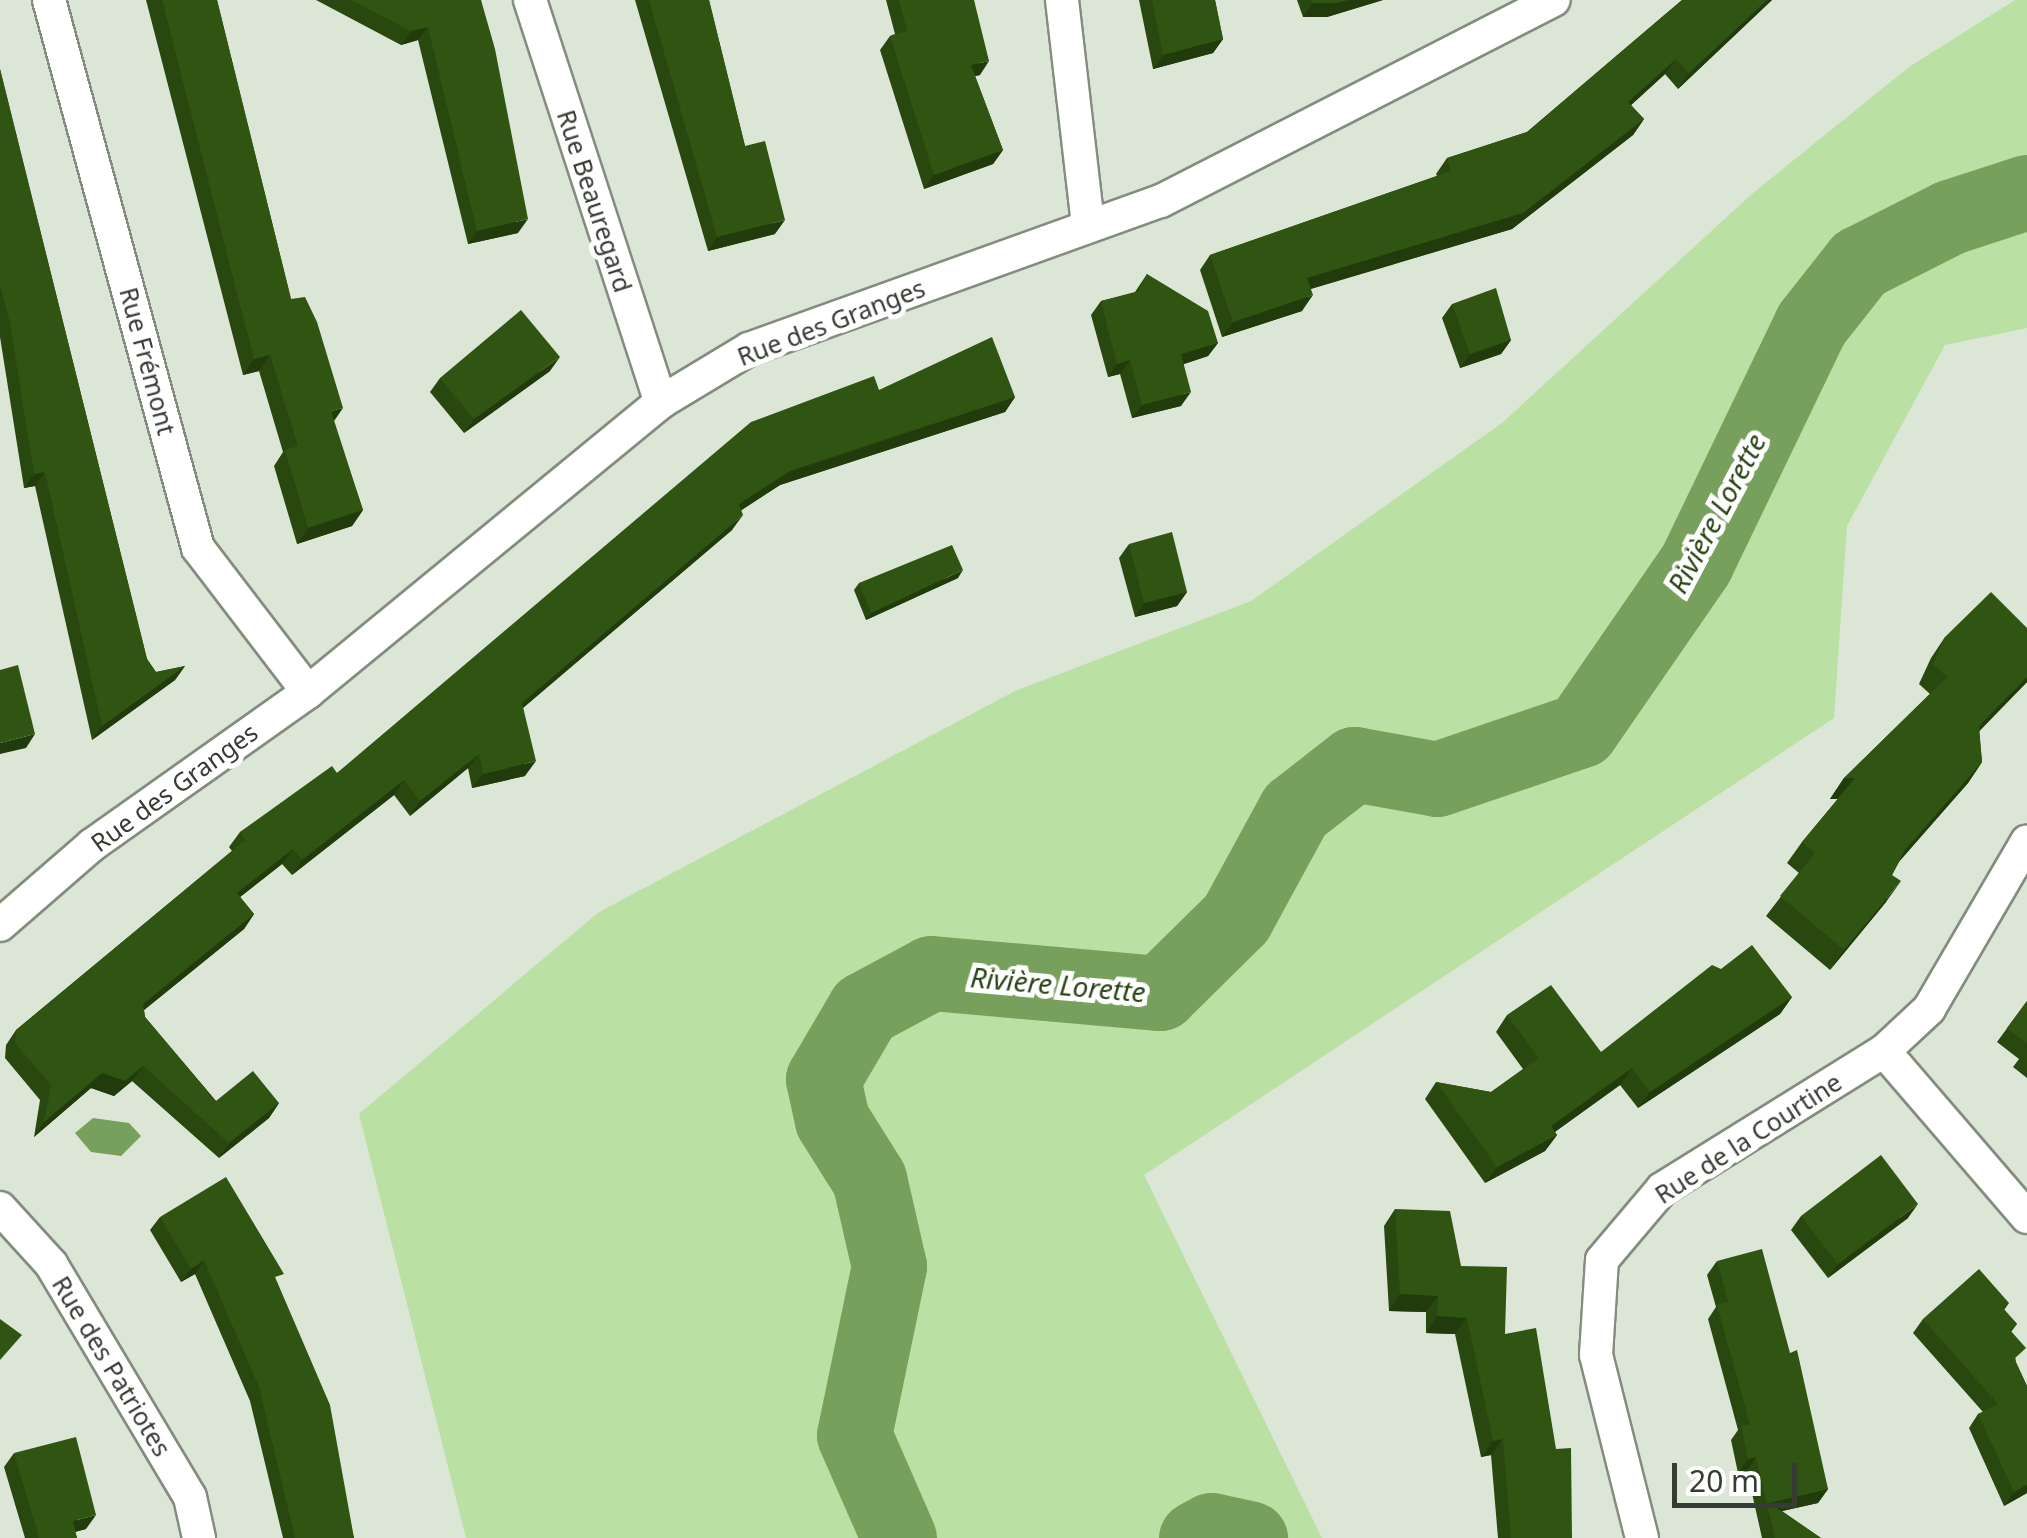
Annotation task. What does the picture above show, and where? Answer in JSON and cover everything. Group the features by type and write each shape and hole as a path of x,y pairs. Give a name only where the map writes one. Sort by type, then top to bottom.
{"street":[{"name":"Rue Frémont","path":"49,0 198,548 308,692"},
{"name":"Rue Beauregard","path":"530,0 660,402"},
{"path":"1062,0 1088,225"},
{"name":"Rue des Granges","path":"0,926 92,845 308,692 660,402 750,349 1160,201 1553,0"},
{"name":"Rue de la Courtine","path":"1642,1538 1596,1355 1602,1260 1662,1189 1884,1052 1928,1008 2027,840"},
{"path":"1884,1052 2027,1217"},
{"name":"Rue des Patriotes","path":"0,1208 51,1264 190,1497 199,1538"}],"shaded area":[{"path":"2015,0 2027,0 2027,328 1945,345 1847,526 1834,718 1144,1175 1322,1538 466,1538 359,1114 599,912 1015,691 1251,601 1502,423 1753,193 1909,67"},
{"path":"93,1118 129,1123 141,1136 121,1156 91,1152 75,1133"}],"building":[{"path":"162,0 217,0 291,299 305,297 317,322 343,408 331,411 363,510 308,528 285,450 298,446 270,355 254,359"},
{"path":"351,0 481,0 495,49 528,219 477,231 428,27 411,31"},
{"path":"649,0 709,0 745,146 765,141 785,220 717,237"},
{"path":"899,0 974,0 989,61 971,65 1003,150 934,175 890,36 907,31"},
{"path":"1152,0 1215,0 1223,39 1163,55"},
{"path":"1312,0 1348,0 1313,3"},
{"path":"1682,0 1767,0 1689,73 1676,59 1628,102 1644,119 1523,213 1307,278 1313,295 1233,322 1210,255 1451,171 1447,158 1527,132"},
{"path":"0,69 147,659 156,672 185,666 102,726 45,472 34,474 10,323 0,285"},
{"path":"1147,274 1208,311 1218,343 1181,354 1191,392 1142,405 1130,360 1117,364 1101,301 1138,292"},
{"path":"1496,288 1511,340 1470,354 1452,304"},
{"path":"521,310 560,357 474,419 440,378"},
{"path":"992,337 1015,397 790,471 739,504 743,515 522,703 536,761 483,774 479,754 420,801 404,780 302,860 293,849 237,893 254,914 143,1004 145,1017 216,1101 253,1071 279,1103 229,1143 143,1066 125,1081 102,1073 44,1122 51,1085 15,1043 16,1030 245,840 240,832 332,766 337,773 751,422 874,376 879,390"},
{"path":"1172,532 1187,592 1144,603 1129,544"},
{"path":"952,545 963,570 871,613 859,583"},
{"path":"1991,592 2027,628 2027,677 1979,726 1982,762 1905,850 1892,875 1901,881 1844,950 1780,896 1815,853 1802,842 1855,778 1844,778 1947,677 1933,664 1945,637"},
{"path":"18,665 35,734 0,743 0,670"},
{"path":"1752,945 1792,997 1650,1092 1632,1068 1551,1126 1557,1135 1497,1167 1436,1082 1491,1092 1539,1058 1507,1015 1551,985 1601,1052 1712,965 1721,969"},
{"path":"2027,1001 2027,1043 2007,1028"},
{"path":"1881,1155 1918,1204 1838,1264 1801,1216"},
{"path":"226,1177 284,1274 275,1277 330,1405 354,1538 295,1538 259,1387 204,1260 191,1269 160,1217"},
{"path":"1395,1209 1450,1211 1461,1266 1507,1267 1505,1334 1536,1328 1556,1449 1571,1448 1572,1538 1511,1538 1503,1439 1493,1441 1467,1318 1437,1316 1438,1296 1400,1294"},
{"path":"1762,1249 1790,1353 1797,1350 1828,1489 1769,1503 1821,1538 1775,1538 1756,1457 1748,1459 1741,1426 1750,1424 1717,1305 1728,1302 1717,1261"},
{"path":"1979,1269 2009,1303 2003,1308 2017,1324 2010,1330 2026,1348 2014,1359 2027,1386 2027,1485 2014,1492 1978,1414 1998,1404 1923,1319"},
{"path":"0,1319 22,1335 0,1360"},
{"path":"76,1437 96,1515 73,1521 77,1538 39,1538 14,1453"}],"waterway":[{"name":"Rivière Lorette","path":"899,1538 854,1435 889,1266 869,1179 832,1120 823,1079 864,1009 931,973 1160,993 1236,918 1295,810 1354,764 1437,779 1581,730 1696,563 1811,324 1859,263 1950,217 2027,192"},
{"name":"Rivière Lorette","path":"1196,1538 1211,1530 1250,1538"}]}
